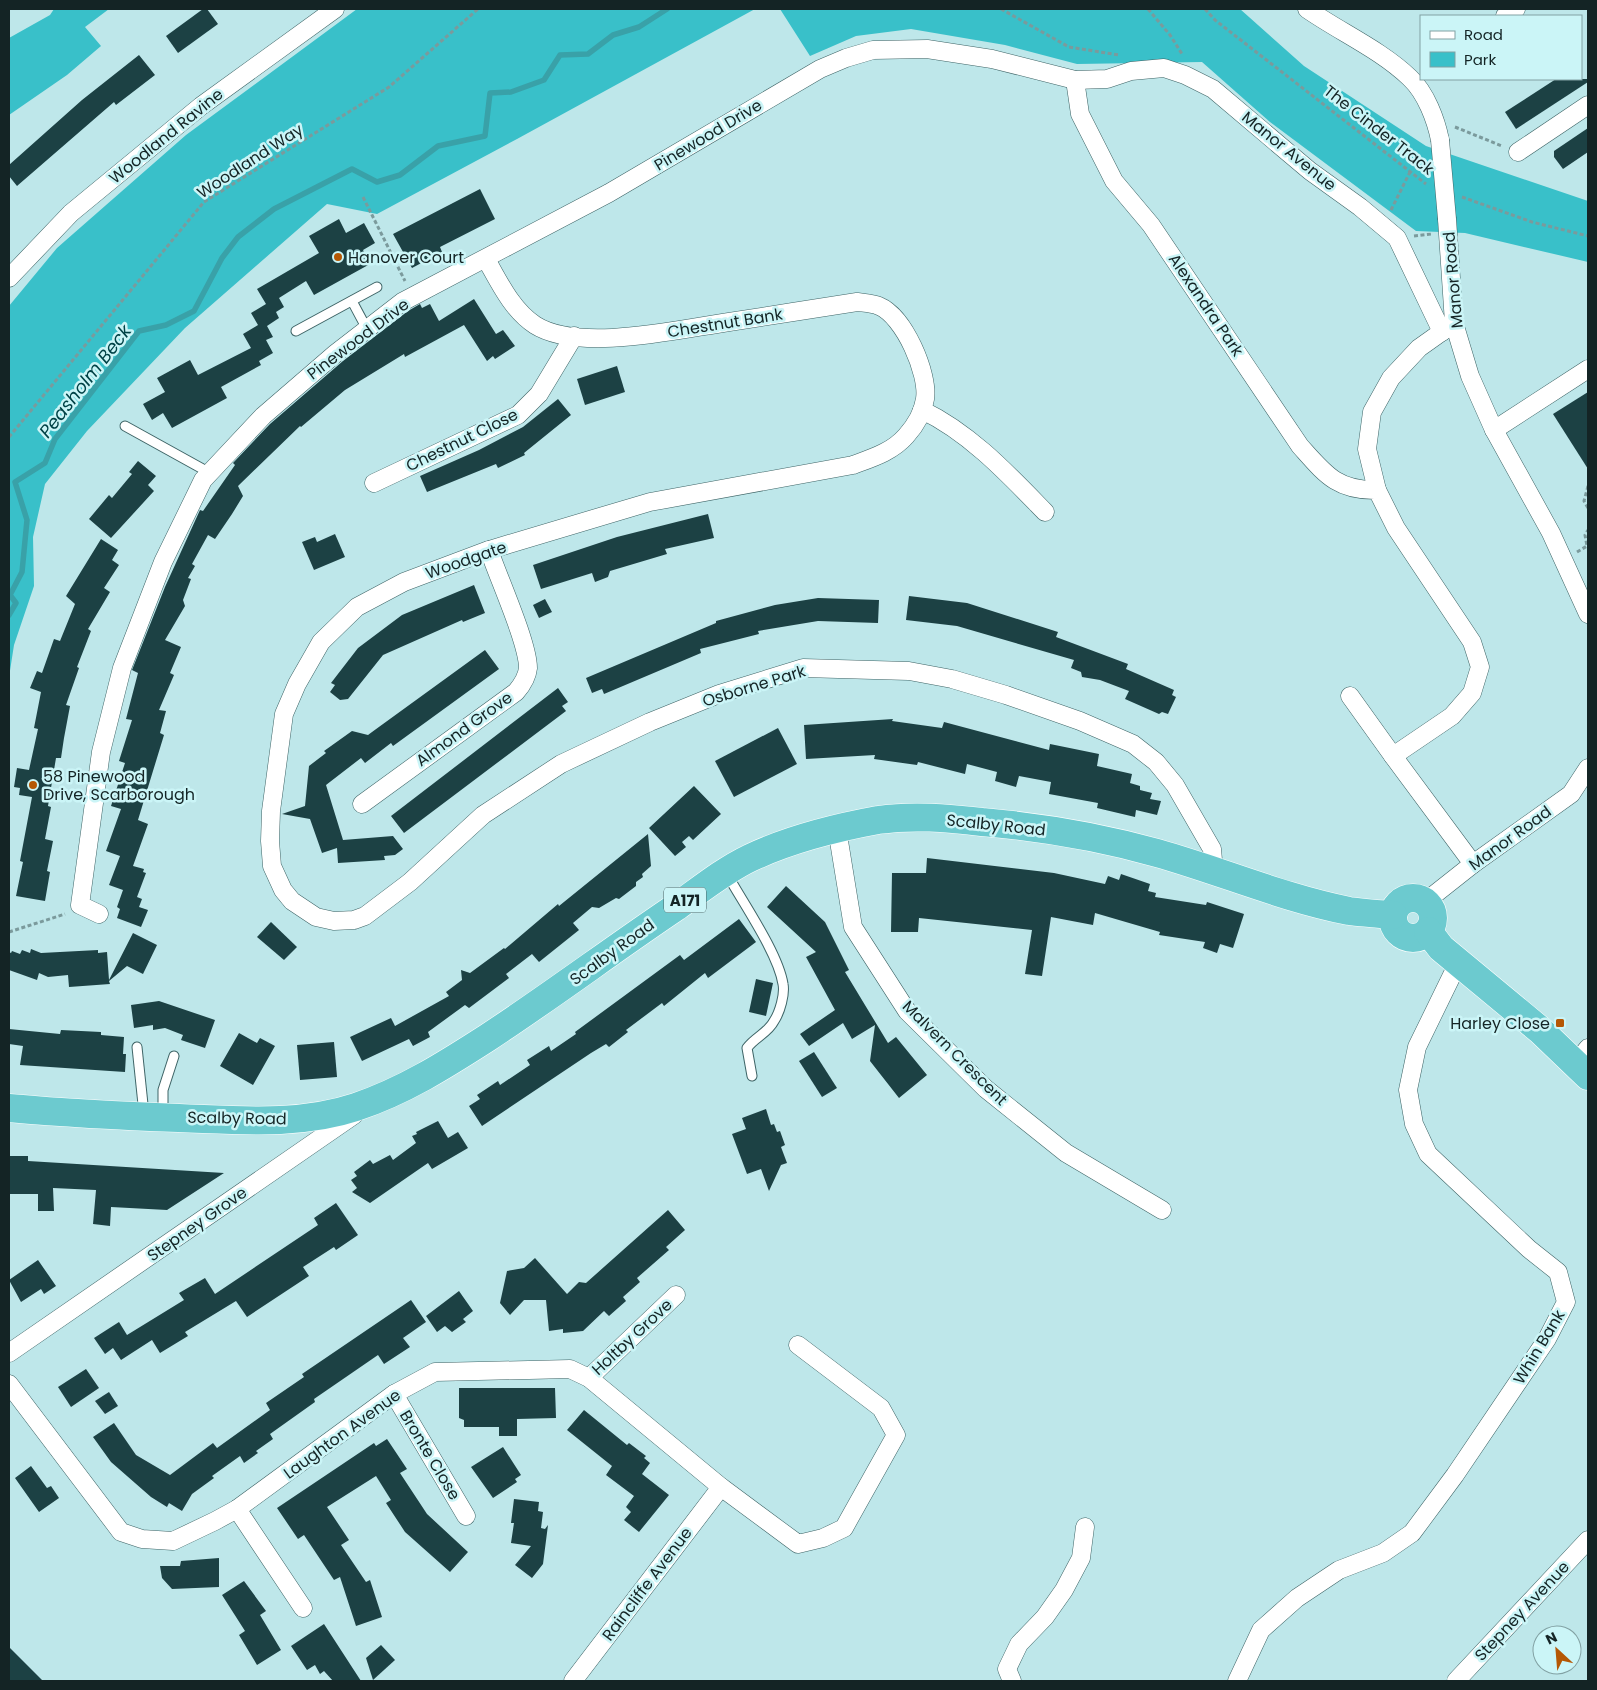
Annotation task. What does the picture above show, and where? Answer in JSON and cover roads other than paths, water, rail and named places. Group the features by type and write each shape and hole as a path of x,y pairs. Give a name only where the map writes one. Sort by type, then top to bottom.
{"highway":[{"name":"Scalby Road","path":"9,1108 154,1117 286,1120 353,1108 385,1096 441,1069 535,1007 629,937 725,872 775,847 837,829 880,820 918,816 1022,825 1155,852 1275,891 1350,911 1393,915"},
{"path":"1406,899 1418,899 1426,903 1433,917 1428,931 1416,937 1403,935 1394,924 1393,915 1398,905 1406,899"},
{"path":"1428,931 1441,948 1458,963 1540,1030 1584,1062"}],"street":[{"name":"Woodland Ravine","path":"9,278 71,213 201,106 335,9"},
{"name":"Manor Road","path":"1307,9 1416,76 1436,119 1440,140 1447,226 1448,328 1494,430 1563,559 1588,614"},
{"name":"Pinewood Drive","path":"98,914 80,905 101,752 122,668 163,562 203,480 263,416 336,352 402,302 609,193 820,69 846,58 872,50 927,49 992,59 1075,80"},
{"name":"Manor Avenue","path":"1075,80 1107,79 1131,71 1164,68 1213,89 1310,171 1397,238 1448,328"},
{"name":"Alexandra Park","path":"1075,80 1080,114 1114,181 1151,226 1239,353 1300,446 1327,477 1358,490 1377,490"},
{"path":"1518,152 1588,105"},
{"name":"Chestnut Bank","path":"486,258 519,312 535,325 552,333 574,336 629,337 857,302 881,306 893,317 918,357 924,384 925,398 922,410"},
{"path":"1393,756 1452,716 1472,693 1480,667 1472,642 1396,528 1377,490 1367,449 1372,412 1391,378 1419,348 1448,328"},
{"name":"Chestnut Close","path":"374,483 518,415 539,394 574,336"},
{"path":"1494,430 1588,369"},
{"path":"922,410 945,422 962,435 1016,483 1045,512"},
{"name":"Woodgate","path":"334,921 316,917 292,901 280,884 272,866 270,854 271,811 284,714 297,684 321,642 357,607 404,582 488,550 650,502 853,465 880,455 898,444 912,428 922,410"},
{"name":"Almond Grove","path":"362,804 516,692 524,683 528,670 525,654 488,550"},
{"name":"Osborne Park","path":"334,921 354,920 376,909 410,882 483,815 560,764 650,722 719,694 803,668 909,671 952,679 1006,694 1080,721 1133,744 1156,762 1175,784 1212,849 1214,871"},
{"path":"1350,696 1473,864"},
{"name":"Manor Road","path":"1426,903 1473,864 1570,794 1588,768"},
{"name":"Malvern Crescent","path":"837,829 853,927 907,1011 986,1089 1066,1153 1162,1210"},
{"name":"Whin Bank","path":"1237,1681 1261,1630 1296,1598 1339,1570 1383,1553 1412,1533 1455,1475 1547,1339 1566,1302 1558,1272 1529,1249 1428,1154 1414,1124 1408,1090 1417,1047 1458,963"},
{"name":"Stepney Grove","path":"9,1353 141,1263 329,1130 385,1096"},
{"name":"Holtby Grove","path":"589,1378 676,1295"},
{"name":"Laughton Avenue","path":"9,1384 121,1532 142,1539 173,1541 237,1509 394,1394 435,1372 570,1370 589,1378 721,1487 798,1544 823,1538 844,1528 896,1435 881,1408 798,1345"},
{"name":"Bronte Close","path":"394,1394 466,1516"},
{"name":"Raincliffe Avenue","path":"572,1681 721,1487"},
{"path":"237,1509 303,1608"},
{"path":"1012,1681 1008,1669 1019,1644 1064,1590 1081,1558 1085,1527"},
{"name":"Stepney Avenue","path":"1456,1681 1588,1540"}],"lane":[{"path":"296,331 377,287"},
{"path":"352,302 367,329"},
{"path":"125,426 210,473"},
{"path":"725,872 765,941 779,970 784,986 774,1021 765,1032 753,1039 747,1048 752,1076"},
{"path":"137,1047 154,1117"},
{"path":"154,1117 174,1056"}],"waterway":[{"name":"Peasholm Beck","path":"9,615 16,603 10,595 22,572 27,520 15,482 45,463 55,439 139,331 166,325 194,311 222,258 238,237 274,209 352,169 377,182 400,175 438,146 485,136 490,93 511,92 544,80 560,55 588,54 613,35 639,27 667,9"}],"place":[{"name":"Hanover Court","path":"338,257"},
{"name":"58 Pinewood Drive, Scarborough","path":"33,785"},
{"name":"Harley Close","path":"1560,1023"}]}
